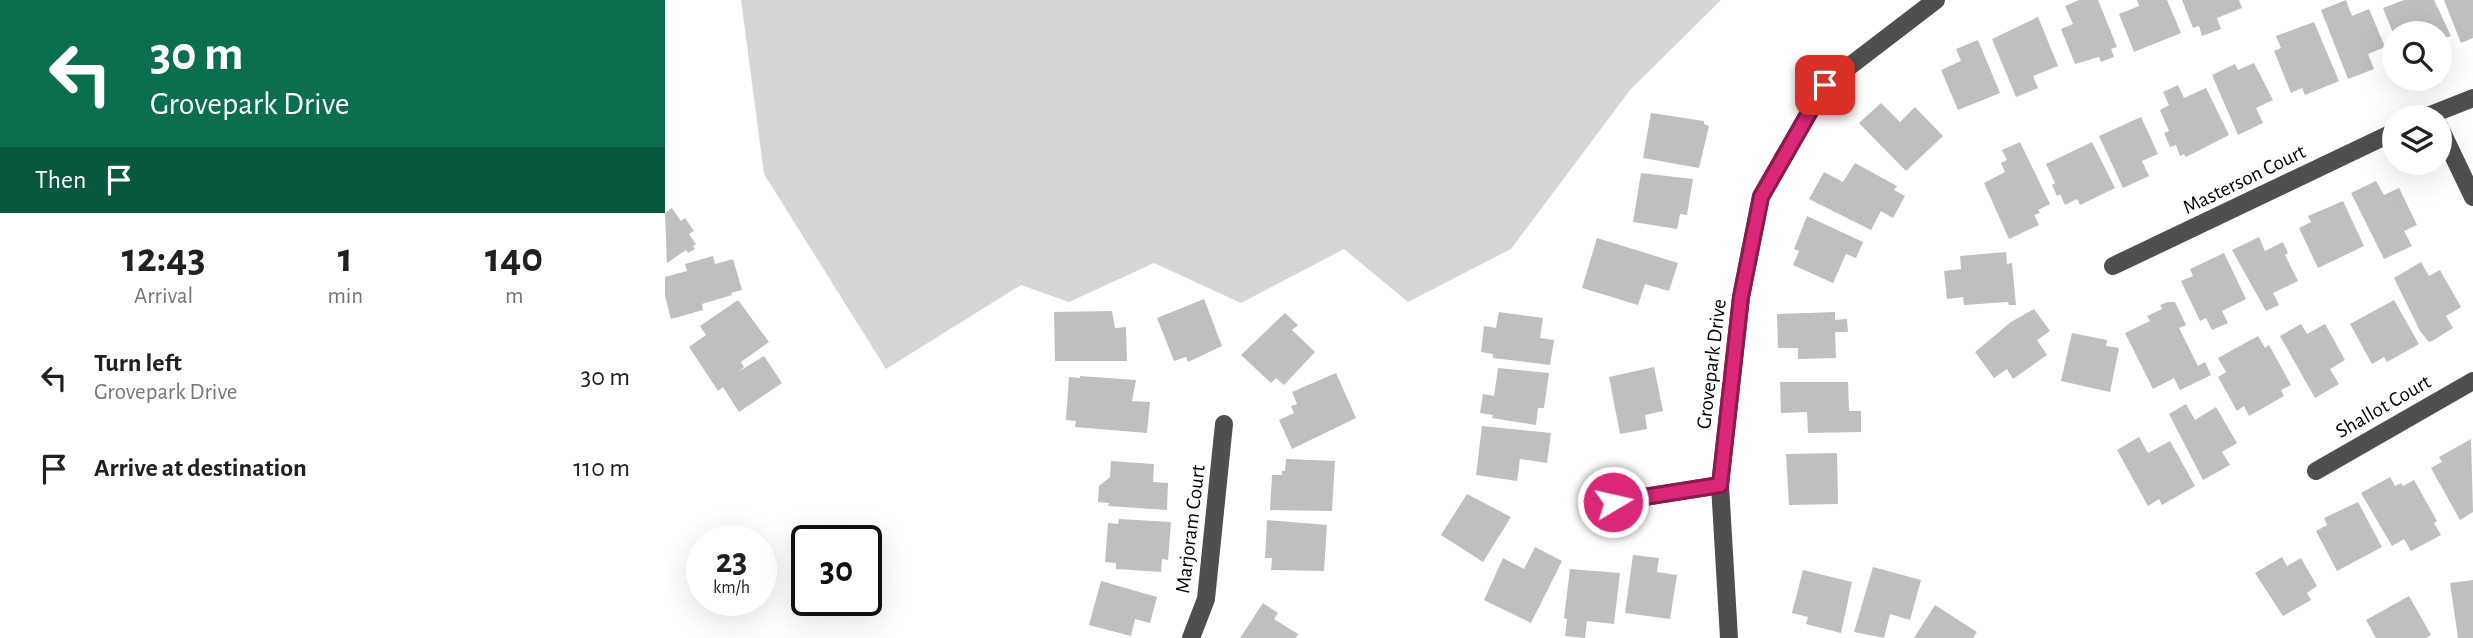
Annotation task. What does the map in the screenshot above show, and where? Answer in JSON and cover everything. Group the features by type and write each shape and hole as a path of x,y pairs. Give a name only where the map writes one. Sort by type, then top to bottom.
{"street":[{"name":"Grovepark Drive","path":"1730,638 1720,485 1741,297 1761,197 1825,85 1936,0"},
{"path":"2452,109 2473,97"},
{"name":"Masterson Court","path":"2113,266 2382,138"},
{"path":"2452,156 2473,197"},
{"name":"Shallot Court","path":"2316,471 2473,381"},
{"name":"Marjoram Court","path":"1191,638 1206,599 1224,424"},
{"path":"1613,502 1720,485"}],"shaded area":[{"path":"741,0 1721,0 1630,90 1511,249 1408,302 1344,249 1241,303 1154,263 1069,302 1021,285 886,369 764,174"}],"building":[{"path":"2079,0 2098,0 2117,47 2111,49 2114,57 2101,62 2099,57 2075,64 2061,29 2073,24 2065,6"},
{"path":"2137,0 2167,0 2181,33 2134,52 2119,14 2139,6"},
{"path":"2182,0 2239,0 2242,8 2217,18 2221,29 2202,36 2199,26 2193,28"},
{"path":"2346,0 2352,16 2369,9 2382,40 2382,48 2368,54 2374,69 2348,79 2321,10"},
{"path":"2404,0 2434,0 2444,21 2388,21 2383,8"},
{"path":"2444,0 2473,0 2473,38 2461,43"},
{"path":"2038,17 2058,66 2033,76 2038,88 2016,97 1992,39"},
{"path":"2314,22 2339,81 2305,95 2302,88 2291,93 2274,51 2281,48 2276,36"},
{"path":"1978,40 2000,93 1958,110 1941,70 1961,61 1956,49"},
{"path":"2254,63 2273,100 2256,108 2263,123 2238,135 2212,75 2235,64 2238,70"},
{"path":"2178,85 2184,98 2206,88 2229,135 2186,157 2184,154 2180,156 2176,145 2170,147 2164,133 2169,131 2160,110 2169,105 2163,92"},
{"path":"1881,103 1900,122 1915,107 1943,136 1906,171 1859,123"},
{"path":"1651,113 1704,121 1704,124 1709,126 1699,168 1643,158"},
{"path":"2141,117 2158,154 2142,161 2149,176 2123,188 2099,136"},
{"path":"2020,142 2050,204 2034,215 2039,225 2009,239 1984,183 2005,172 2001,163 2007,160 2002,150"},
{"path":"2092,142 2115,188 2080,205 2077,199 2065,205 2060,194 2057,196 2052,185 2055,183 2046,164"},
{"path":"1855,163 1897,186 1894,190 1905,196 1893,218 1881,211 1871,230 1809,199 1824,172 1843,182"},
{"path":"1641,173 1693,179 1687,215 1680,214 1677,229 1633,222"},
{"path":"2376,181 2384,195 2399,188 2417,225 2404,231 2412,246 2384,259 2351,193"},
{"path":"2343,201 2364,246 2318,268 2299,228 2311,222 2308,216"},
{"path":"672,208 681,221 685,218 694,231 689,234 696,244 693,246 695,249 688,253 686,250 667,263 665,213"},
{"path":"1807,216 1863,242 1856,258 1846,254 1833,283 1793,265 1799,251 1794,249"},
{"path":"2259,237 2265,251 2283,242 2288,253 2285,255 2298,281 2273,293 2279,305 2266,311 2232,250"},
{"path":"1597,238 1678,263 1669,291 1645,284 1638,305 1582,288"},
{"path":"2006,252 2007,264 2012,263 2016,305 2009,305 2008,302 1964,305 1963,297 1947,299 1944,271 1961,269 1960,256"},
{"path":"2224,253 2246,299 2222,311 2228,323 2212,330 2206,318 2200,321 2181,281 2193,276 2190,269"},
{"path":"713,256 715,264 733,259 742,290 702,304 703,310 671,319 665,296 665,277 687,271 685,264"},
{"path":"2421,262 2429,276 2440,270 2461,307 2446,316 2453,328 2429,342 2420,331 2394,278"},
{"path":"1204,299 1222,346 1188,362 1186,357 1174,361 1157,318"},
{"path":"738,300 769,342 741,362 744,367 738,372 764,356 782,383 739,412 723,387 718,391 689,347 706,335 700,326"},
{"path":"2394,300 2419,344 2387,362 2384,357 2372,364 2350,324"},
{"path":"2175,302 2186,325 2179,328 2198,366 2205,362 2211,375 2180,390 2174,378 2153,389 2125,333 2150,321 2147,316 2162,309 2160,305"},
{"path":"2034,309 2050,331 2037,340 2047,355 2013,379 2007,369 1994,378 1975,352 2011,322"},
{"path":"1112,311 1115,328 1126,327 1127,361 1055,361 1054,312"},
{"path":"1499,312 1543,318 1540,338 1554,340 1550,365 1493,358 1493,354 1481,352 1484,326 1496,328"},
{"path":"1835,312 1835,320 1847,319 1848,332 1835,332 1836,358 1798,359 1798,348 1778,348 1777,314"},
{"path":"1285,313 1298,325 1292,330 1315,352 1284,385 1276,378 1271,383 1241,355"},
{"path":"2301,324 2307,334 2325,324 2345,360 2330,369 2339,384 2315,398 2280,336"},
{"path":"2072,333 2107,340 2106,346 2119,348 2110,392 2061,381"},
{"path":"2258,336 2265,348 2269,345 2291,385 2281,390 2284,396 2249,416 2244,406 2237,411 2218,377 2226,372 2218,358"},
{"path":"1654,367 1663,411 1645,415 1647,429 1620,434 1609,377"},
{"path":"1498,368 1549,373 1544,408 1538,408 1536,425 1492,418 1493,415 1480,413 1483,394 1494,396"},
{"path":"1336,373 1356,418 1292,449 1279,420 1294,413 1291,406 1297,404 1292,392"},
{"path":"1069,377 1136,380 1132,401 1150,402 1147,433 1075,427 1076,421 1066,420"},
{"path":"1780,382 1848,382 1849,411 1861,411 1861,432 1808,433 1807,412 1781,413"},
{"path":"2186,404 2195,420 2216,407 2237,443 2222,452 2230,465 2203,480 2169,414"},
{"path":"1482,426 1551,433 1547,463 1520,459 1517,481 1476,475"},
{"path":"2139,437 2148,453 2170,441 2195,486 2162,505 2159,499 2148,506 2117,450"},
{"path":"2471,439 2473,512 2460,520 2431,468 2442,462 2439,457"},
{"path":"1837,453 1838,504 1789,505 1786,454"},
{"path":"1286,459 1335,461 1332,511 1270,510 1272,475 1282,475"},
{"path":"1111,461 1154,464 1153,482 1168,483 1167,510 1108,506 1109,503 1098,502 1099,486 1110,477"},
{"path":"2390,477 2395,486 2401,483 2403,486 2414,480 2437,521 2434,523 2441,535 2411,551 2404,539 2392,546 2361,493"},
{"path":"1467,494 1511,517 1483,562 1441,535"},
{"path":"2358,502 2382,547 2337,571 2316,531 2327,525 2324,518"},
{"path":"1119,519 1171,522 1168,560 1162,559 1161,572 1116,569 1116,563 1105,562 1108,523 1118,524"},
{"path":"1267,520 1327,525 1324,571 1271,570 1272,558 1265,558"},
{"path":"1535,547 1562,561 1531,623 1484,600 1503,558 1524,569"},
{"path":"1633,555 1659,558 1657,572 1677,575 1670,619 1625,613"},
{"path":"2282,557 2287,566 2301,558 2317,586 2307,593 2311,600 2283,616 2255,573"},
{"path":"1873,567 1921,580 1910,620 1890,614 1884,638 1854,632"},
{"path":"1570,569 1620,573 1614,624 1587,621 1585,638 1565,636 1567,619 1564,618"},
{"path":"1803,570 1852,582 1841,633 1806,624 1808,617 1792,613"},
{"path":"2473,580 2473,638 2458,638 2450,583"},
{"path":"1101,581 1157,597 1150,623 1135,619 1131,636 1089,625"},
{"path":"2409,596 2431,635 2426,638 2376,638 2366,620"},
{"path":"1263,603 1278,613 1274,619 1298,634 1296,638 1240,638"},
{"path":"1935,605 1977,632 1973,638 1914,638"}],"route":[{"path":"1613,502 1720,485 1741,297 1761,197 1825,85"}]}
